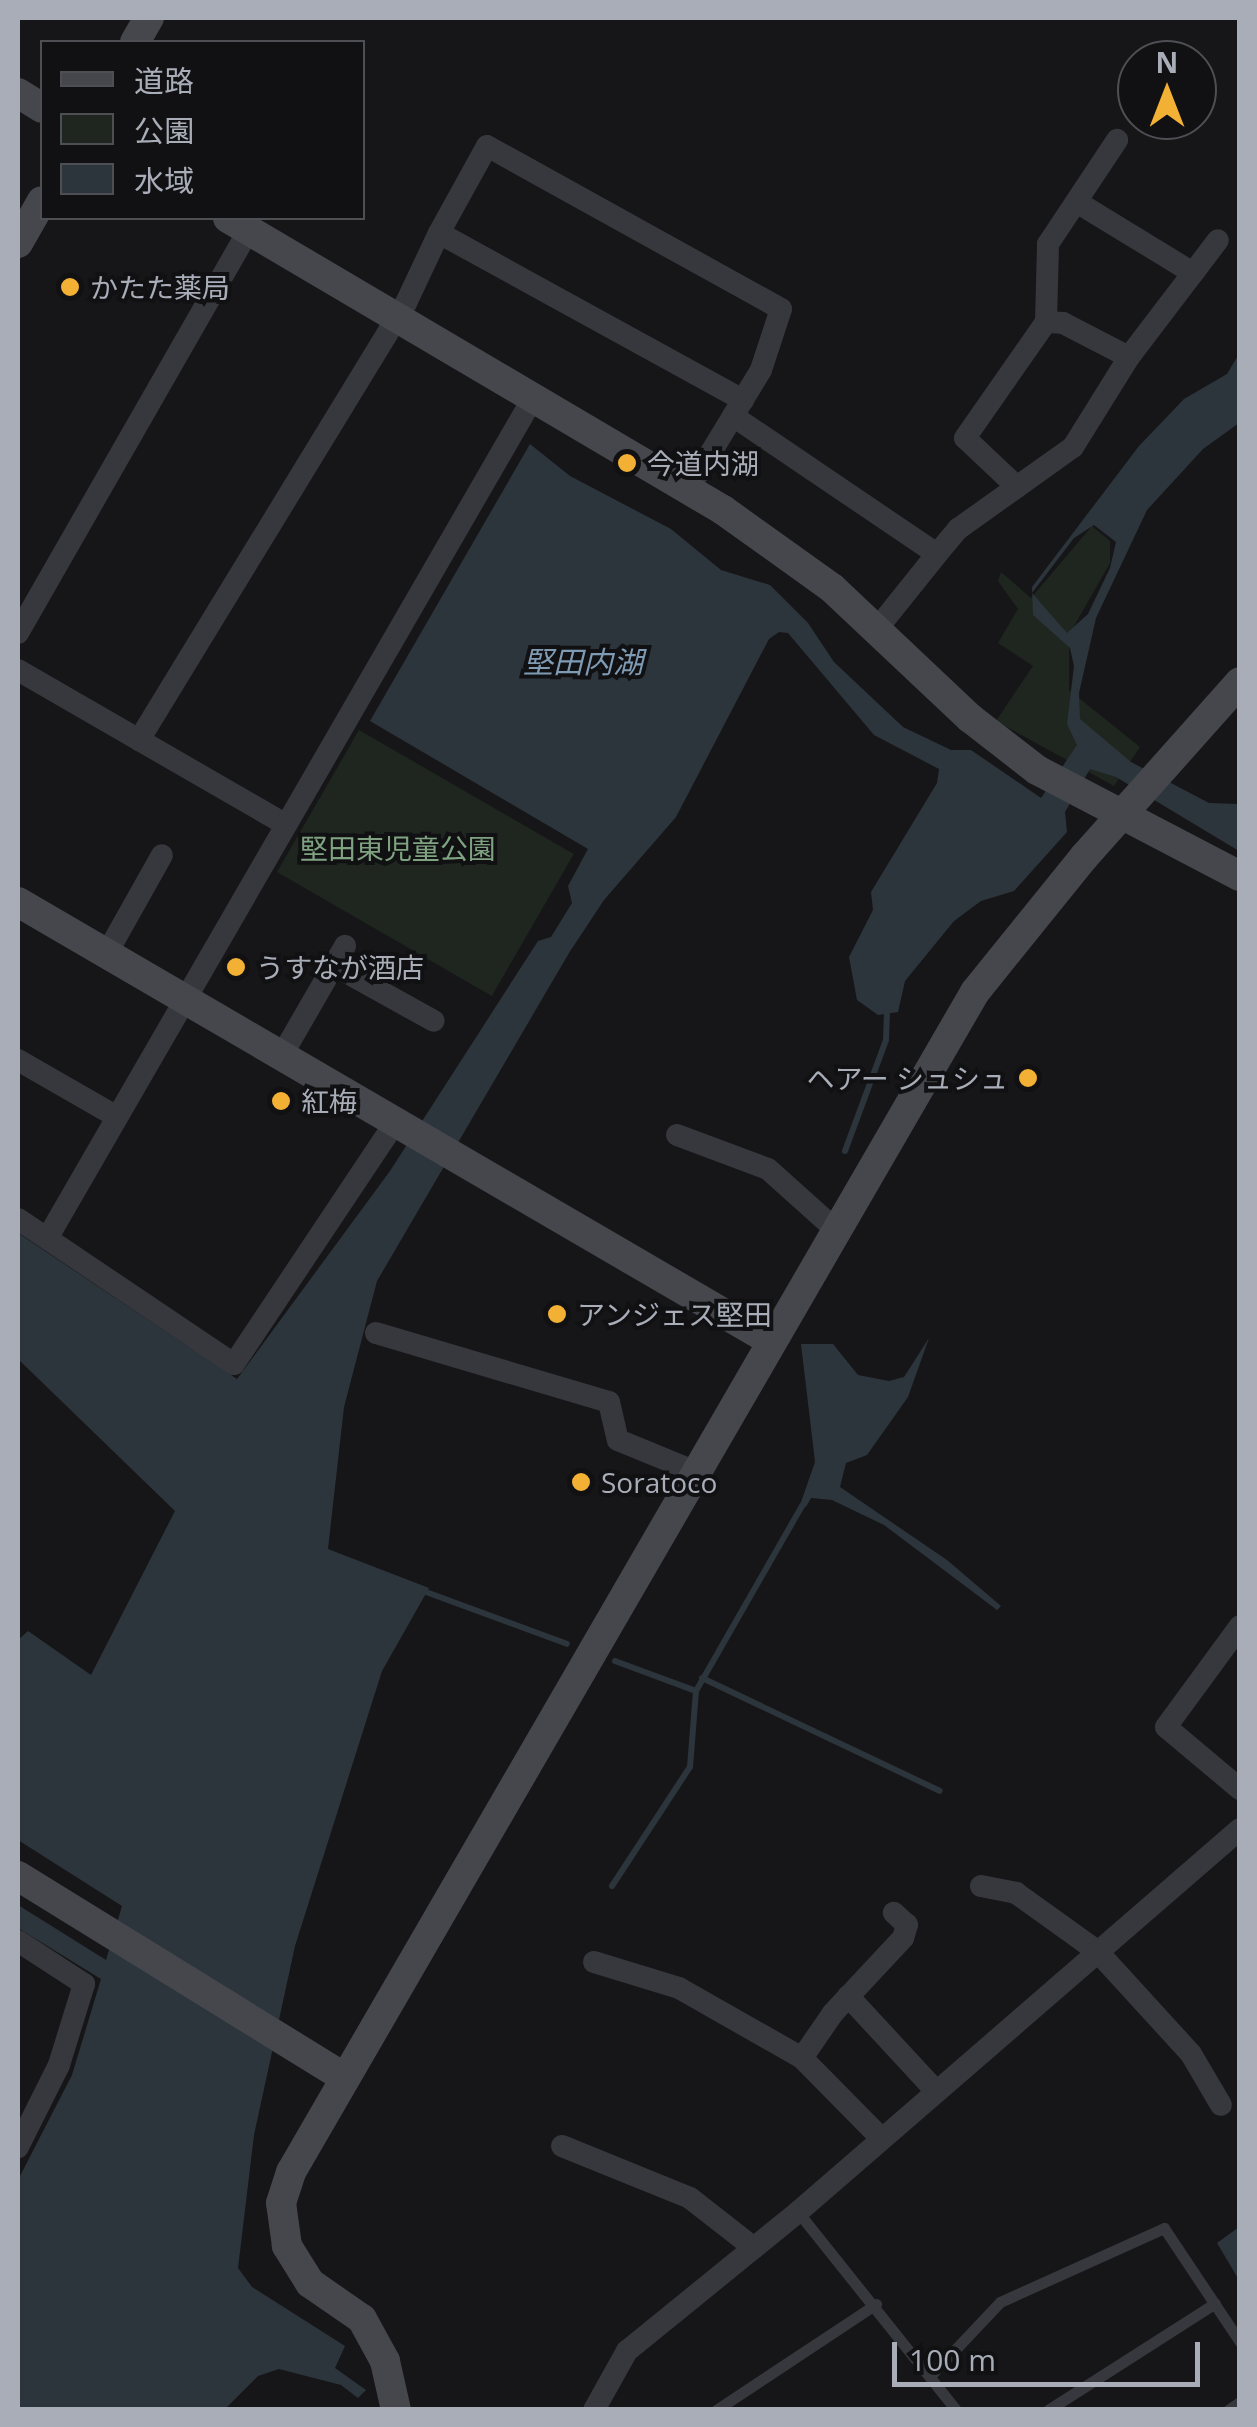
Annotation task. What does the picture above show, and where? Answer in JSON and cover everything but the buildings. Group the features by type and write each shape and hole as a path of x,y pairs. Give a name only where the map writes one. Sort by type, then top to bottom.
{"street":[{"path":"135,40 149,18"},
{"path":"18,93 40,107"},
{"path":"1017,486 966,438 1046,322 1043,268 1048,244 1080,204 1118,140"},
{"path":"139,740 396,316 487,146 781,309 761,370 688,490"},
{"path":"18,244 40,204"},
{"path":"1080,204 1194,273"},
{"path":"18,633 238,224 784,550 877,629 970,718 1051,777 1080,792 1129,805 1240,876"},
{"path":"439,233 738,408 937,554"},
{"path":"877,629 958,529 1073,447 1129,357 1218,240"},
{"path":"1046,322 1063,323 1129,357"},
{"path":"48,1237 533,398"},
{"path":"18,670 285,824"},
{"path":"396,2410 386,2361 362,2319 310,2283 287,2246 281,2203 291,2172 975,992 1129,805 1240,682"},
{"path":"107,954 162,854"},
{"path":"18,902 771,1341"},
{"path":"282,1055 339,956 434,1022"},
{"path":"18,1060 118,1118"},
{"path":"18,1219 234,1364 404,1126"},
{"path":"677,1136 768,1170 836,1230"},
{"path":"376,1333 609,1402 618,1440 696,1472"},
{"path":"1240,1626 1166,1727 1240,1789"},
{"path":"594,2410 626,2351 798,2212 880,2136 1240,1829"},
{"path":"18,1876 346,2078"},
{"path":"981,1886 1016,1894 1097,1951 1191,2054 1220,2105"},
{"path":"802,2058 848,1996 903,1938 907,1925 894,1913"},
{"path":"18,1941 84,1984 59,2065 18,2147"},
{"path":"594,1962 679,1988 802,2058 880,2136"},
{"path":"848,1996 935,2090"},
{"path":"562,2146 690,2198 754,2248"}],"lane":[{"path":"798,2212 932,2374 956,2410"},
{"path":"932,2374 1000,2302 1164,2228 1240,2342"},
{"path":"716,2410 876,2304"},
{"path":"1048,2410 1215,2304"},
{"path":"1228,2410 1240,2402"}],"green space":[{"path":"1092,526 1110,541 1110,563 1069,635 1069,690 1140,747 1114,786 996,721 1033,666 998,643 1018,609 998,581 1001,572 1031,598"},
{"name":"堅田東児童公園","path":"359,730 574,854 492,996 277,872"}],"water":[{"name":"堅田内湖","path":"1239,354 1239,423 1203,449 1147,510 1096,618 1079,693 1080,719 1131,762 1209,803 1239,804 1239,851 1116,777 1090,769 1065,812 1067,832 1014,891 981,901 954,921 905,981 898,1012 878,1015 857,1000 849,957 873,910 871,892 937,783 939,769 874,735 788,633 779,632 769,639 676,817 604,900 569,953 377,1281 344,1407 328,1549 429,1588 382,1671 295,1946 254,2135 238,2268 252,2287 345,2346 335,2368 366,2390 358,2398 341,2385 279,2369 258,2376 225,2409 18,2409 18,2180 72,2075 101,1979 18,1928 18,1905 106,1960 122,1906 18,1840 18,1640 28,1631 91,1675 175,1511 18,1359 18,1233 237,1379 390,1171 538,941 551,937 572,903 568,886 588,849 370,721 530,444 570,476 671,529 721,570 770,585 808,623 834,662 903,727 951,750 971,750 1041,798 1077,745 1067,724 1074,666 1070,648 1033,615 1032,593 1032,587 1139,446 1184,399 1227,374","holes":["1094,525 1116,542 1110,568 1088,614 1067,633 1032,593 1074,538"]},
{"path":"929,1338 908,1397 867,1455 846,1463 840,1487 947,1560 1001,1606 997,1610 884,1525 832,1500 811,1498 806,1507 801,1502 815,1462 801,1344 833,1344 858,1375 889,1381 904,1377"},
{"path":"1239,2227 1239,2280 1217,2243"}],"waterway":[{"path":"845,1151 886,1040 887,1010"},
{"path":"615,1661 696,1691 803,1504"},
{"path":"426,1592 567,1644"},
{"path":"702,1678 940,1791"},
{"path":"612,1886 690,1767 696,1691"}],"place":[{"name":"かたた薬局","path":"70,287"},
{"name":"今道内湖","path":"627,463"},
{"name":"うすなが酒店","path":"236,967"},
{"name":"ヘアー シュシュ","path":"1028,1078"},
{"name":"紅梅","path":"281,1101"},
{"name":"アンジェス堅田","path":"557,1314"},
{"name":"Soratoco","path":"581,1482"}]}
